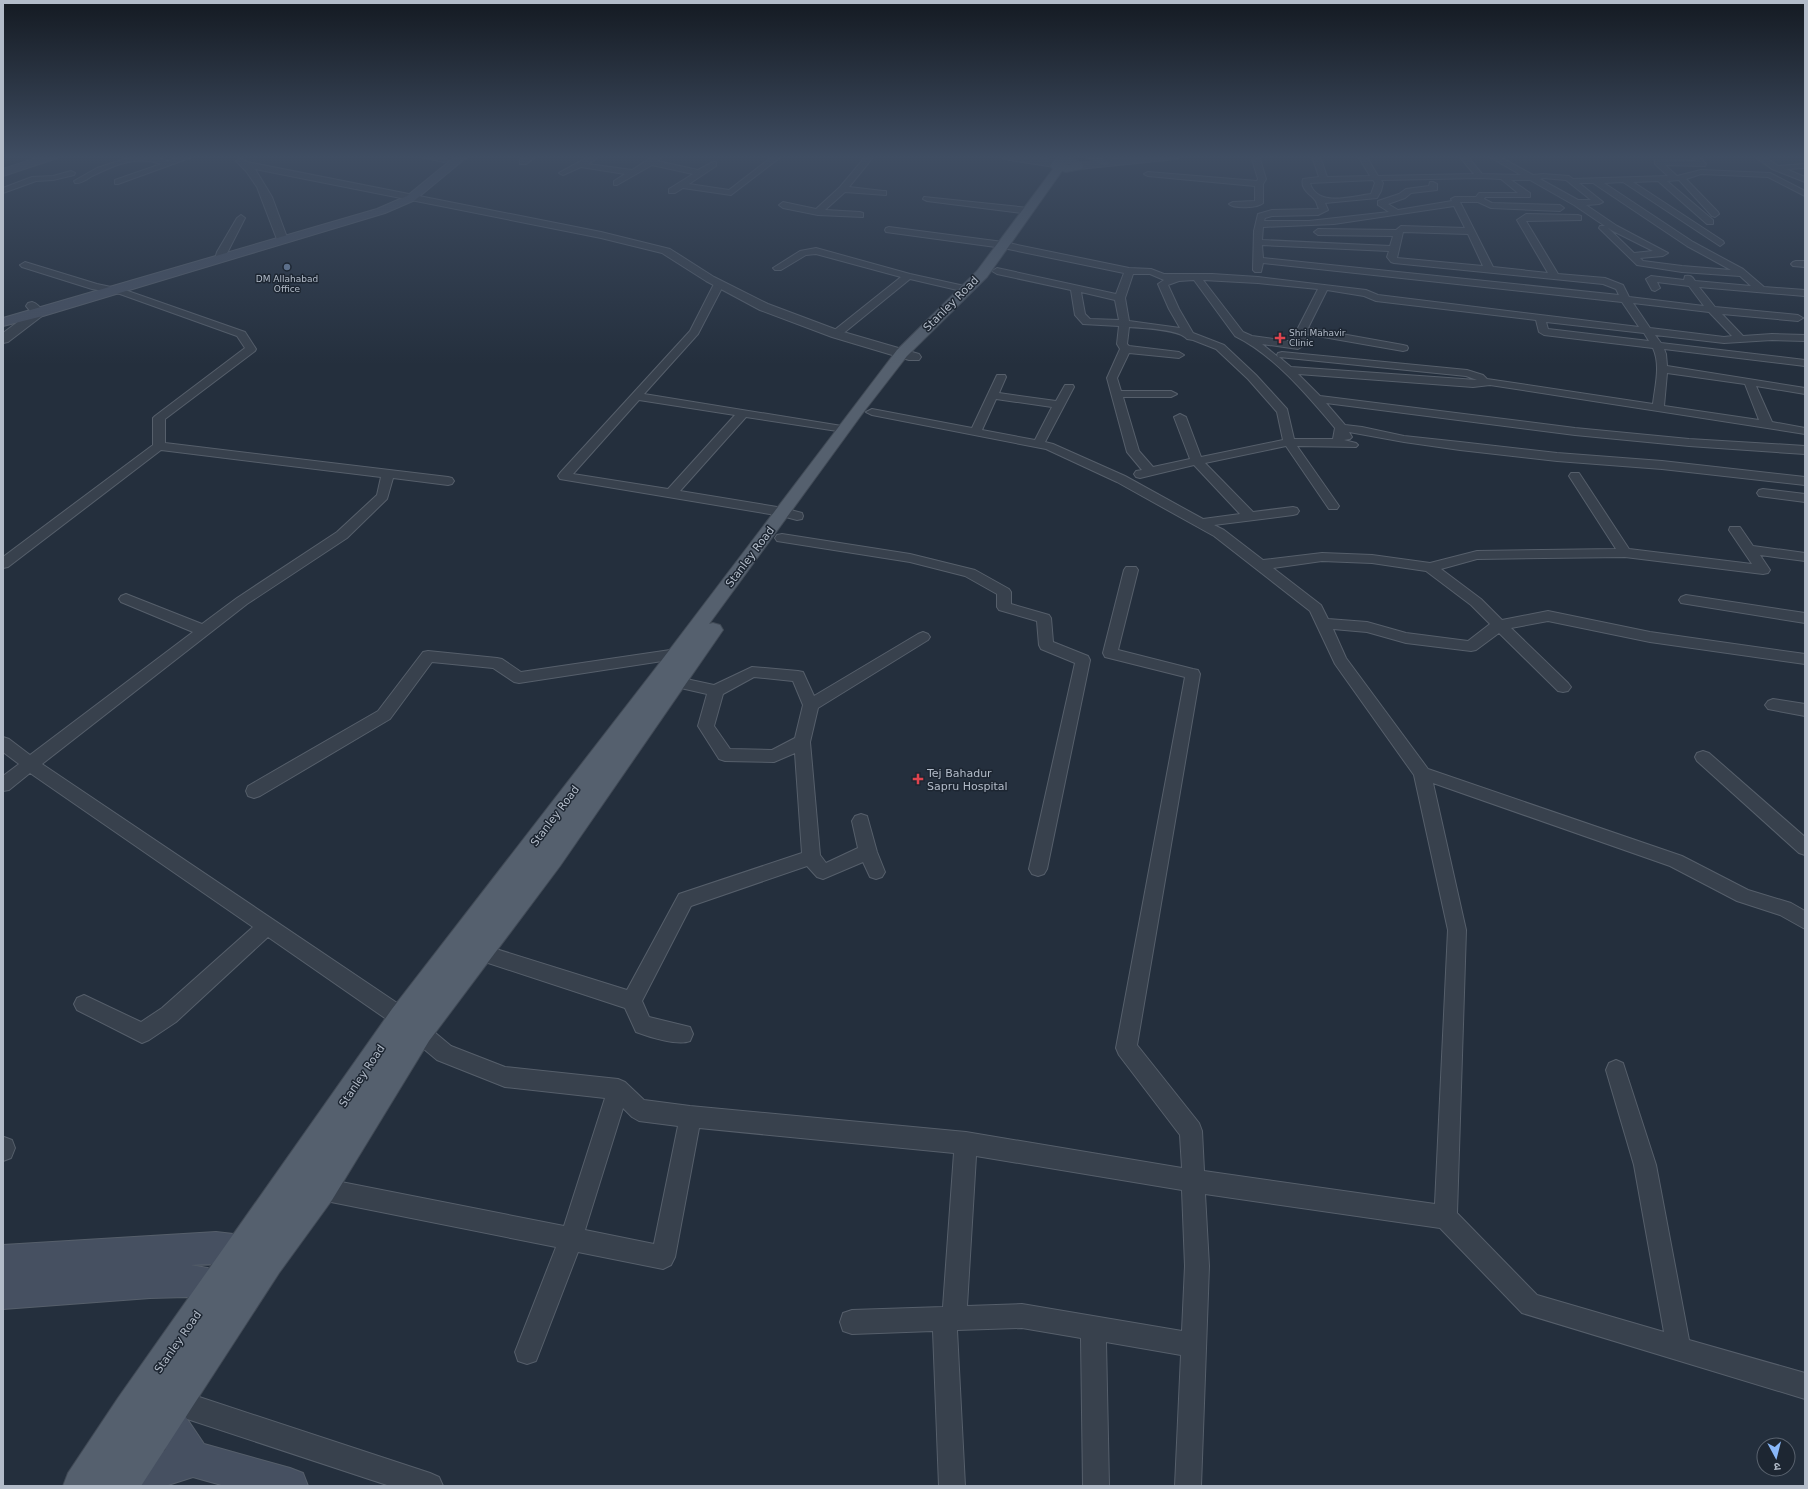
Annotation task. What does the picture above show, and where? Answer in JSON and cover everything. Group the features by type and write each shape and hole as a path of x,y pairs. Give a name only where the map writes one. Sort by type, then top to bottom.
{"main road":[{"path":"281,238 319,225"},
{"path":"3,322 101,288 327,225"},
{"name":"Stanley Road","path":"121,1484 170,1409 233,1289 255,1256 402,1018 677,654 872,412 908,355 997,271 1008,246 1020,225"},
{"name":"Stanley Road","path":"81,1486 130,1410 233,1289 255,1256 321,1189 419,1032 551,859 754,573 782,538 790,514 857,410 966,289 1008,246 1023,225"},
{"path":"3,312 35,310 114,290 221,255"},
{"path":"3,1261 216,1248 255,1256"},
{"path":"3,1293 150,1282 187,1281 233,1289"},
{"path":"170,1409 193,1459"},
{"path":"121,1484 193,1459 290,1486"}],"street":[{"path":"221,255 237,225"},
{"path":"277,225 281,238"},
{"path":"552,225 601,235 666,251 719,284 764,307 836,334 908,355"},
{"path":"1259,228 1295,225"},
{"path":"1467,225 1490,270"},
{"path":"1524,225 1555,276"},
{"path":"1610,225 1669,256"},
{"path":"1662,225 1690,244 1743,273 1760,297"},
{"path":"1694,225 1720,243"},
{"path":"1601,226 1640,263 1682,269 1743,273"},
{"path":"1259,228 1398,233"},
{"path":"1258,280 1259,228"},
{"path":"1470,231 1401,229 1398,233 1392,258 1394,260 1606,281 1620,287 1625,299 1645,330 1657,345 1661,354 1662,369 1658,408"},
{"path":"889,230 1008,246 1130,272 1151,272 1162,277 1212,277 1324,287 1366,293 1376,298 1724,340 1805,338"},
{"path":"1258,242 1395,250"},
{"path":"778,268 803,253 816,251 908,276 966,289"},
{"path":"1632,256 1669,256 1711,266 1721,272"},
{"path":"1485,259 1499,260"},
{"path":"1258,260 1625,299 1756,315 1798,318"},
{"path":"1535,264 1549,266"},
{"path":"25,265 101,288 114,290 241,334 251,349 159,418 158,438 160,446"},
{"path":"1682,269 1712,309 1740,339"},
{"path":"997,271 1120,298"},
{"path":"1125,349 1122,344 1124,323 1120,298 1130,272"},
{"path":"836,334 908,276"},
{"path":"1177,278 1163,284 1170,296 1174,309 1191,337"},
{"path":"1121,479 1197,460 1289,442 1338,443 1352,445 1341,428 1318,399 1288,370 1249,339 1239,334 1196,278"},
{"path":"1655,288 1651,279 1692,283 1760,297 1805,292"},
{"path":"719,284 694,332 564,476 790,514"},
{"path":"1249,339 1298,346 1302,330 1311,310 1318,302 1324,287"},
{"path":"1076,288 1080,315 1087,322 1124,323 1178,330 1191,337 1220,347 1252,377 1283,411 1289,442 1333,506"},
{"path":"1700,294 1716,296"},
{"path":"3,339 35,310"},
{"path":"1540,317 1544,332 1805,363"},
{"path":"1302,330 1403,348"},
{"path":"1794,338 1805,349"},
{"path":"1125,349 1179,355"},
{"path":"1125,349 1112,378 1133,452 1151,472"},
{"path":"1266,354 1467,373 1479,376 1486,383"},
{"path":"1662,369 1805,391"},
{"path":"1288,370 1473,384 1490,382 1805,431"},
{"path":"976,432 1001,377"},
{"path":"1749,382 1767,425"},
{"path":"1038,444 1069,387"},
{"path":"1117,394 1171,394"},
{"path":"993,395 1060,405"},
{"path":"637,396 844,429"},
{"path":"1318,399 1368,404 1497,423 1617,437 1805,450"},
{"path":"872,412 1049,446 1121,479 1219,533 1316,608 1340,660 1422,773 1457,930 1446,1217"},
{"path":"671,494 743,413"},
{"path":"1180,417 1197,460 1249,516"},
{"path":"1341,428 1362,430 1404,439 1460,446 1557,457 1662,465 1805,481"},
{"path":"3,564 160,446 448,481"},
{"path":"3,785 205,631 242,601 342,535 383,496 388,473"},
{"path":"1575,476 1625,554"},
{"path":"1763,493 1805,498"},
{"path":"1201,523 1293,511"},
{"path":"1260,565 1322,557 1372,559 1430,567 1477,555 1625,554 1763,570 1735,530"},
{"path":"782,538 910,558 970,574 1004,592 1004,606 1044,618 1046,644 1082,660 1038,869"},
{"path":"1749,550 1805,557"},
{"path":"1430,567 1476,602 1562,687"},
{"path":"1131,570 1110,653 1193,674 1126,1048 1191,1131 1197,1266 1188,1486"},
{"path":"126,599 205,631"},
{"path":"1686,600 1805,618"},
{"path":"1322,623 1367,627 1406,638 1471,646 1500,625 1548,616 1650,637 1805,659"},
{"path":"811,705 923,637"},
{"path":"254,791 384,715 428,656 497,663 519,678 677,654"},
{"path":"677,682 716,691 752,672 798,676 811,705 802,742 811,857 823,872 868,852"},
{"path":"716,691 706,726 725,755 774,756 802,742"},
{"path":"1773,705 1805,710"},
{"path":"3,743 30,764 402,1018 444,1053 505,1077 618,1088 639,1110 690,1117 966,1143 1194,1181 1446,1217 1530,1305 1805,1386"},
{"path":"1702,757 1805,848"},
{"path":"1422,773 1676,861 1743,896 1786,909 1805,921"},
{"path":"861,821 868,852 876,872"},
{"path":"632,1001 685,900 811,857"},
{"path":"84,1004 142,1033 169,1015 267,926"},
{"path":"480,952 632,1001 643,1025 683,1034"},
{"path":"1616,1070 1645,1165 1679,1349"},
{"path":"527,1352 571,1239 618,1088"},
{"path":"321,1189 663,1258 690,1117"},
{"path":"954,1320 966,1143"},
{"path":"852,1322 954,1320 1022,1316 1194,1346"},
{"path":"952,1486 948,1351 944,1322 954,1320"},
{"path":"1093,1328 1096,1486"},
{"path":"170,1409 430,1486"}],"place":[{"name":"DM Allahabad Office","path":"287,267"},
{"name":"Shri Mahavir Clinic","path":"1280,338"},
{"name":"Tej Bahadur Sapru Hospital","path":"918,779"}]}
